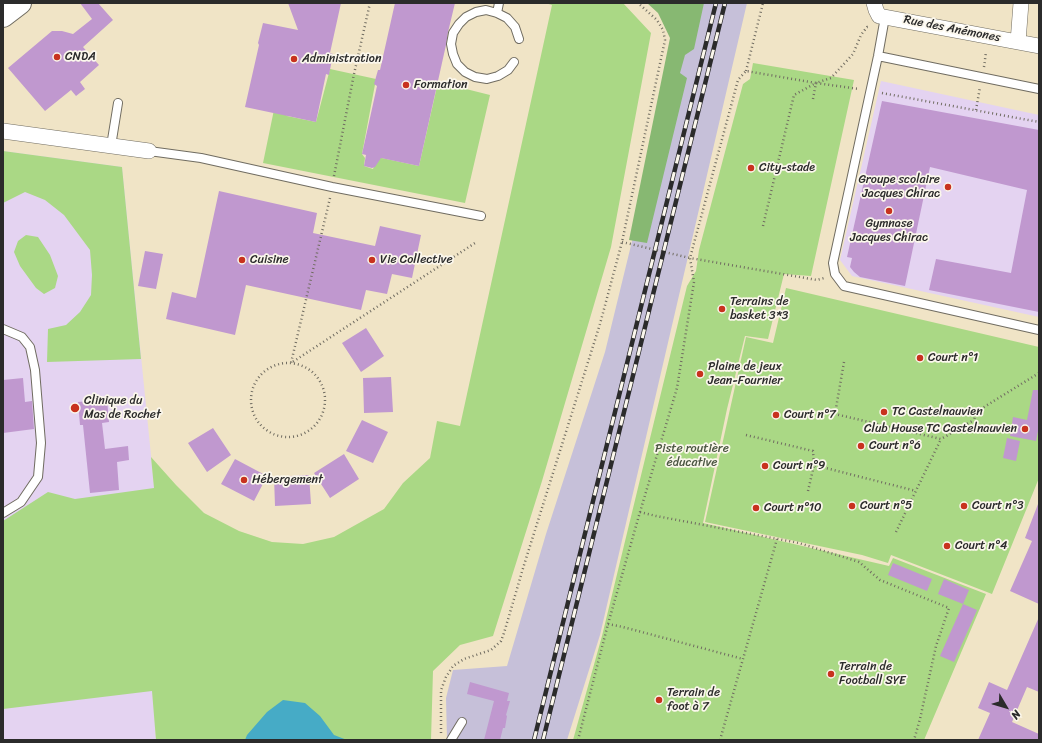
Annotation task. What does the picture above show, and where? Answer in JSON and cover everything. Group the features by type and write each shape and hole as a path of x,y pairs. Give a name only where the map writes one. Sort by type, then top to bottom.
{"main road":[{"path":"3,16 20,3"}],"street":[{"path":"874,3 879,16 885,20"},
{"path":"1018,42 1021,3"},
{"name":"Rue des Anémones","path":"885,20 1039,46"},
{"path":"3,131 149,151"}],"lane":[{"path":"497,12 499,3"},
{"path":"514,62 508,70 498,76 486,79 475,77 464,72 457,64 452,54 451,44 453,33 458,24 466,17 476,12 486,10 497,12 507,18 515,27 519,39"},
{"path":"885,20 833,263 835,274 844,286 1039,330"},
{"path":"878,56 1039,89"},
{"path":"111,146 118,103"},
{"path":"149,151 201,158 332,187 480,216"},
{"path":"3,329 22,336 30,347 35,370 41,443 38,477 21,502 3,513"},
{"path":"451,740 462,722"}],"path":[{"path":"291,363 332,187 354,74 370,3"},
{"path":"441,740 441,690 446,677 453,666 464,659 491,650 501,642 600,324 622,242 665,40 663,30 657,20 638,3"},
{"path":"578,740 608,624 677,388 694,282 690,258 738,80 746,71 763,3"},
{"path":"763,226 794,95 816,83 831,78 853,54 861,35 867,27 885,20"},
{"path":"746,71 861,89 870,92 1039,122"},
{"path":"813,99 816,83"},
{"path":"291,363 303,366 312,372 320,381 324,392 325,404 322,415 315,425 306,432 296,436 283,437 271,433 261,425 254,415 251,402 253,390 258,378 267,370 279,364 291,363 475,242"},
{"path":"622,242 690,258 817,280 835,274"},
{"path":"844,362 835,414 941,439"},
{"path":"896,532 941,439 974,420 976,412 1039,373"},
{"path":"974,420 982,431 994,430 1011,432"},
{"path":"746,435 813,451 814,465 808,491"},
{"path":"814,465 916,491"},
{"path":"640,512 799,543 859,562 880,580 949,608 936,646 914,740"},
{"path":"720,740 777,539"},
{"path":"608,624 743,659"}],"shaded area":[{"path":"691,3 747,3 600,635 567,740 447,740 446,698 453,670 507,666 546,534 605,352"},
{"name":"Groupe scolaire Jacques Chirac","path":"881,81 1039,115 1039,317 852,276 840,260"},
{"name":"Clinique du Mas de Rochet","path":"3,151 122,167 175,694 153,691 156,740 3,740"}],"green space":[{"path":"545,3 623,3 651,33 611,247 542,481 493,636 460,645 433,671 431,740 156,740 152,691 3,709 3,521 48,492 75,499 154,488 151,457 204,513 239,531 272,542 303,544 334,537 384,509 403,483 430,458 437,421 460,426 552,5"},
{"path":"647,3 704,3 694,49 685,55 680,73 687,78 647,243 629,240 670,38 658,13"},
{"name":"Plaine de jeux Jean-Fournier","path":"753,63 854,80 811,276 784,274 768,339 745,336 727,409 703,523 889,566 893,558 986,594 924,740 573,740 602,636 687,286 696,271 699,250 743,84 750,79"},
{"path":"330,69 376,79 362,154 365,158 364,166 373,169 377,157 419,166 438,82 490,95 465,203 263,163 276,100 287,116 316,122"},
{"path":"3,151 122,167 141,359 47,362 48,329 66,325 80,312 91,295 92,275 90,250 64,215 45,200 25,192 3,203"},
{"path":"26,235 38,237 50,255 58,276 55,288 44,294 36,288 20,266 14,252 18,241"},
{"name":"TC Castelnauvien","path":"786,288 1039,347 1039,478 992,594 891,555 888,563 862,555 705,522 746,337 773,343"}],"water":[{"path":"283,700 305,703 320,716 334,735 347,740 245,740 247,735 267,712"}],"building":[{"name":"CNDA","path":"80,3 98,3 113,20 83,47 99,65 80,82 85,89 76,96 71,90 45,111 8,68 52,31 62,31 73,34 92,19"},
{"name":"Administration","path":"288,3 341,3 330,53 333,54 329,75 326,74 316,122 245,107 263,23 298,30"},
{"name":"Formation","path":"395,3 455,3 419,166 381,158 375,167 372,168 364,166 366,155 362,154 377,86 374,84 378,70 380,70"},
{"name":"Groupe scolaire Jacques Chirac","path":"882,101 1039,130 1039,312 929,290 936,259 1011,273 1027,190 930,167 905,286 860,277 850,267 852,258 847,257"},
{"path":"219,191 317,213 313,233 375,246 380,226 421,235 412,278 392,274 387,294 366,290 361,310 246,285 235,335 166,319 172,292 196,298"},
{"path":"145,251 163,254 156,289 138,286"},
{"path":"366,328 384,356 361,372 342,343"},
{"path":"391,377 393,412 364,413 363,378"},
{"path":"23,378 25,402 32,401 34,429 3,433 3,380"},
{"name":"Club House TC Castelnauvien","path":"1033,390 1039,390 1039,426 1036,441 1010,436 1013,417 1027,420"},
{"path":"107,399 109,422 102,423 105,449 128,446 129,460 117,462 119,490 90,493 83,425 80,425 78,402"},
{"name":"Hébergement","path":"362,420 388,432 373,463 346,451"},
{"name":"Hébergement","path":"213,428 231,455 207,472 188,443"},
{"path":"1007,438 1020,441 1016,461 1003,458"},
{"name":"Hébergement","path":"344,454 359,479 330,498 314,473"},
{"name":"Hébergement","path":"235,459 267,476 254,501 221,484"},
{"name":"Hébergement","path":"309,475 311,504 275,506 274,477"},
{"path":"1038,504 1039,604 1010,591 1032,541 1025,538"},
{"path":"893,563 932,579 927,591 888,575"},
{"path":"944,579 969,590 963,604 938,594"},
{"path":"963,604 977,610 954,662 940,656"},
{"path":"1039,617 1039,692 1027,687 1012,722 1039,734 1039,740 978,740 990,713 978,708 989,682 1007,690"},
{"path":"470,682 509,693 507,701 510,701 506,715 505,728 503,728 500,740 484,740 494,701 467,694"}],"railway":[{"path":"534,740 716,3"},
{"path":"543,740 725,3"}],"place":[{"name":"CNDA","path":"57,57"},
{"name":"Administration","path":"294,59"},
{"name":"Formation","path":"406,85"},
{"name":"City-stade","path":"751,168"},
{"name":"Groupe scolaire Jacques Chirac","path":"948,187"},
{"name":"Gymnase Jacques Chirac","path":"889,211"},
{"name":"Cuisine","path":"242,260"},
{"name":"Vie Collective","path":"372,260"},
{"name":"Terrains de basket 3*3","path":"722,309"},
{"name":"Court n°1","path":"920,358"},
{"name":"Plaine de jeux Jean-Fournier","path":"700,374"},
{"name":"Clinique du Mas de Rochet","path":"75,408"},
{"name":"TC Castelnauvien","path":"884,412"},
{"name":"Court n°7","path":"776,415"},
{"name":"Club House TC Castelnauvien","path":"1025,429"},
{"name":"Court n°6","path":"861,446"},
{"name":"Court n°9","path":"765,466"},
{"name":"Hébergement","path":"244,480"},
{"name":"Court n°5","path":"852,506"},
{"name":"Court n°3","path":"964,506"},
{"name":"Court n°10","path":"756,508"},
{"name":"Court n°4","path":"947,546"},
{"name":"Terrain de Football SYE","path":"831,674"},
{"name":"Terrain de foot à 7","path":"659,700"}],"park label":[{"name":"Piste routière éducative","path":"692,456"}]}
